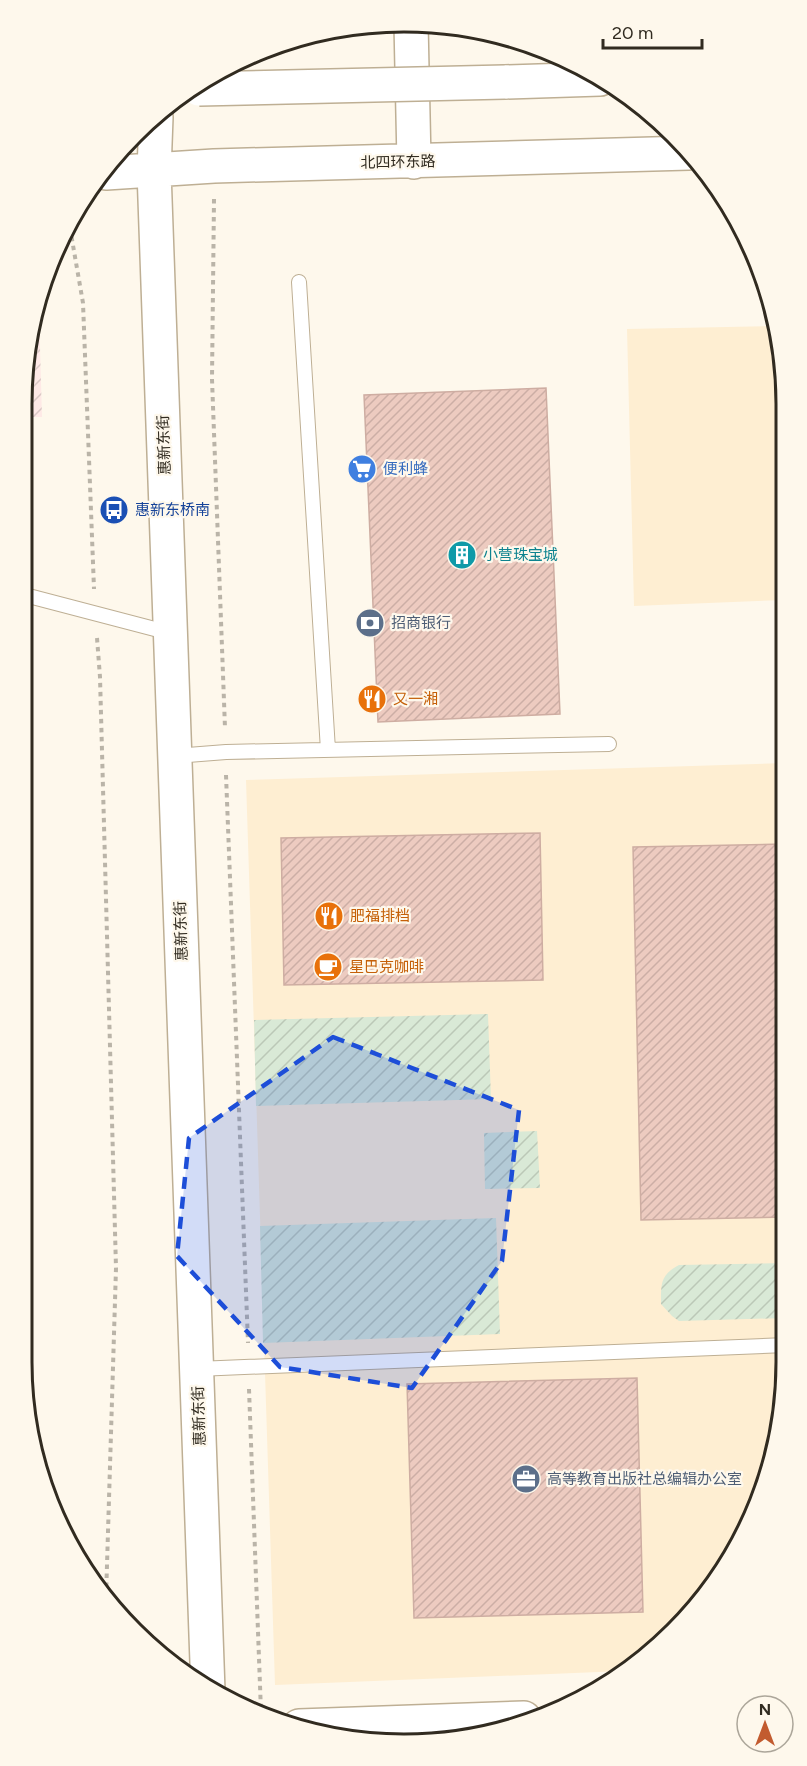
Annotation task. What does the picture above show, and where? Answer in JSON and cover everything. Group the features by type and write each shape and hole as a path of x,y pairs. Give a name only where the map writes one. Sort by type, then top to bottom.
{"main road":[{"path":"411,32 414,162"},
{"path":"205,89 587,79"},
{"path":"154,171 165,118"},
{"path":"154,171 156,126"},
{"name":"北四环东路","path":"112,173 214,166 679,153"},
{"name":"惠新东街","path":"154,171 208,1679"},
{"path":"322,1725 512,1718"}],"lane":[{"path":"299,282 328,750"},
{"path":"31,597 171,634"},
{"path":"175,756 225,752 609,744"},
{"path":"197,1368 776,1345"}],"path":[{"path":"214,166 212,379 261,1706"},
{"path":"71,236 83,303 95,614 100,677 116,1268 106,1587"}],"highlighted area":[{"path":"333,1037 519,1110 502,1261 412,1388 280,1367 177,1256 189,1138"}],"shaded area":[{"path":"767,326 775,379 776,404 776,600 634,606 627,329"},
{"path":"39,329 42,417 31,417 32,379"},
{"path":"776,763 776,1362 768,1435 763,1459 747,1505 713,1569 667,1626 611,1671 275,1685 246,780"}],"green space":[{"path":"488,1014 491,1099 256,1106 254,1020"},
{"path":"537,1131 540,1188 485,1189 484,1133"},
{"path":"496,1218 500,1334 263,1343 260,1226"},
{"path":"776,1263 776,1318 679,1321 661,1304 661,1291 665,1276 679,1265"}],"building":[{"name":"小营珠宝城","path":"546,388 560,714 378,722 364,395"},
{"path":"540,833 543,980 284,985 281,838"},
{"path":"776,844 776,1217 641,1220 633,847"},
{"path":"637,1378 643,1612 414,1618 407,1384"}],"place":[{"name":"便利蜂","path":"362,469"},
{"name":"惠新东桥南","path":"114,510"},
{"name":"小营珠宝城","path":"462,555"},
{"name":"招商银行","path":"370,623"},
{"name":"又一湘","path":"372,699"},
{"name":"肥福排档","path":"329,916"},
{"name":"星巴克咖啡","path":"328,967"},
{"name":"高等教育出版社总编辑办公室","path":"526,1479"}]}
